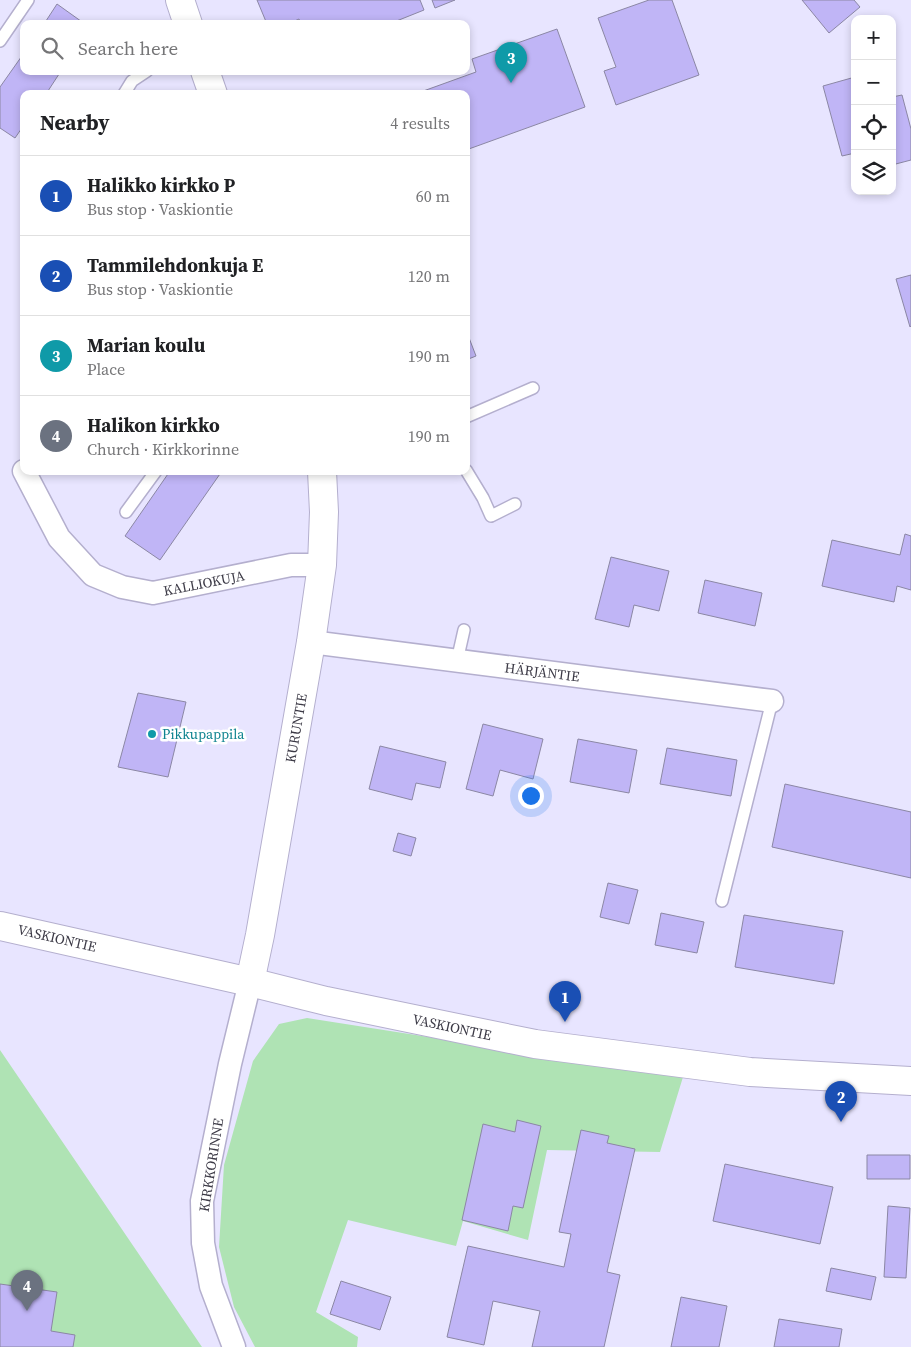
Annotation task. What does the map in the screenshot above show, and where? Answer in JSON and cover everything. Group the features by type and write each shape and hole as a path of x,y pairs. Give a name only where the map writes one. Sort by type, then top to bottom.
{"main road":[{"path":"180,0 187,20"},
{"path":"206,75 212,90"},
{"name":"KURUNTIE","path":"250,982 262,925 311,642 322,565 323,475"},
{"name":"VASKIONTIE","path":"0,926 326,1001 535,1044 750,1072 911,1081"}],"street":[{"name":"KALLIOKUJA","path":"26,475 59,538 93,575 122,588 153,593 290,566 322,565"},
{"name":"HÄRJÄNTIE","path":"311,642 772,701"},
{"name":"KIRKKORINNE","path":"234,1347 210,1286 203,1243 202,1201 230,1064 250,982"}],"lane":[{"path":"0,41 28,0"},
{"path":"127,90 132,82 142,75"},
{"path":"470,415 533,388"},
{"path":"126,512 153,475"},
{"path":"469,475 491,516 515,504"},
{"path":"457,661 464,630"},
{"path":"722,901 772,701"}],"green space":[{"path":"307,1018 683,1077 660,1152 547,1150 528,1240 463,1221 456,1246 348,1220 316,1312 358,1337 357,1347 255,1347 234,1307 219,1247 224,1165 253,1061 279,1024"},
{"path":"0,1050 202,1347 0,1347"}],"building":[{"path":"257,0 420,0 424,10 399,20 265,20"},
{"path":"432,0 455,0 435,8"},
{"path":"649,0 672,0 699,75 616,105 604,71 616,67 598,18"},
{"path":"802,0 854,0 860,7 829,33"},
{"path":"57,4 79,20 47,20"},
{"path":"557,29 585,107 470,149 470,90 426,90 476,72 472,59"},
{"path":"20,59 20,75 58,75 49,90 20,90 20,131 15,138 0,128 0,87"},
{"path":"851,78 851,154 842,156 823,86"},
{"path":"902,95 911,129 911,160 896,164 896,105 896,96"},
{"path":"911,275 911,326 910,327 896,279"},
{"path":"470,340 476,356 470,358"},
{"path":"167,475 219,475 160,560 125,536"},
{"path":"905,534 911,536 911,590 897,586 894,602 822,586 832,540 900,555"},
{"path":"611,557 669,571 659,611 634,605 629,627 595,619"},
{"path":"705,580 762,593 755,626 698,613"},
{"name":"Pikkupappila","path":"138,693 186,702 168,777 118,767"},
{"path":"483,724 543,739 533,779 500,770 493,796 466,789"},
{"path":"578,739 637,750 629,793 570,782"},
{"path":"380,746 446,762 440,788 416,783 412,800 369,789"},
{"path":"667,748 737,760 731,796 660,784"},
{"path":"785,784 911,812 911,878 772,847"},
{"path":"398,833 416,838 411,856 393,851"},
{"path":"608,883 638,890 629,924 600,917"},
{"path":"661,913 704,922 697,953 655,945"},
{"path":"744,915 843,931 834,984 735,967"},
{"path":"517,1120 541,1126 523,1208 513,1206 508,1231 462,1220 483,1124 515,1132"},
{"path":"581,1130 609,1136 607,1143 635,1149 607,1272 620,1275 604,1347 532,1347 540,1311 493,1301 484,1345 447,1337 468,1246 564,1267 571,1234 559,1232"},
{"path":"867,1155 910,1155 910,1179 867,1179"},
{"path":"725,1164 833,1187 820,1244 713,1221"},
{"path":"888,1206 910,1208 906,1278 884,1277"},
{"path":"831,1268 876,1277 871,1300 826,1291"},
{"path":"341,1281 391,1297 380,1330 330,1314"},
{"path":"0,1284 57,1292 51,1331 75,1335 73,1347 0,1347"},
{"path":"681,1297 727,1306 719,1347 671,1347"},
{"path":"779,1319 842,1329 839,1347 774,1347"}],"place":[{"name":"Marian koulu","path":"511,83"},
{"name":"Pikkupappila","path":"152,734"},
{"name":"Halikko kirkko P","path":"565,1022"},
{"name":"Tammilehdonkuja E","path":"841,1122"},
{"name":"Halikon kirkko","path":"27,1311"}]}
